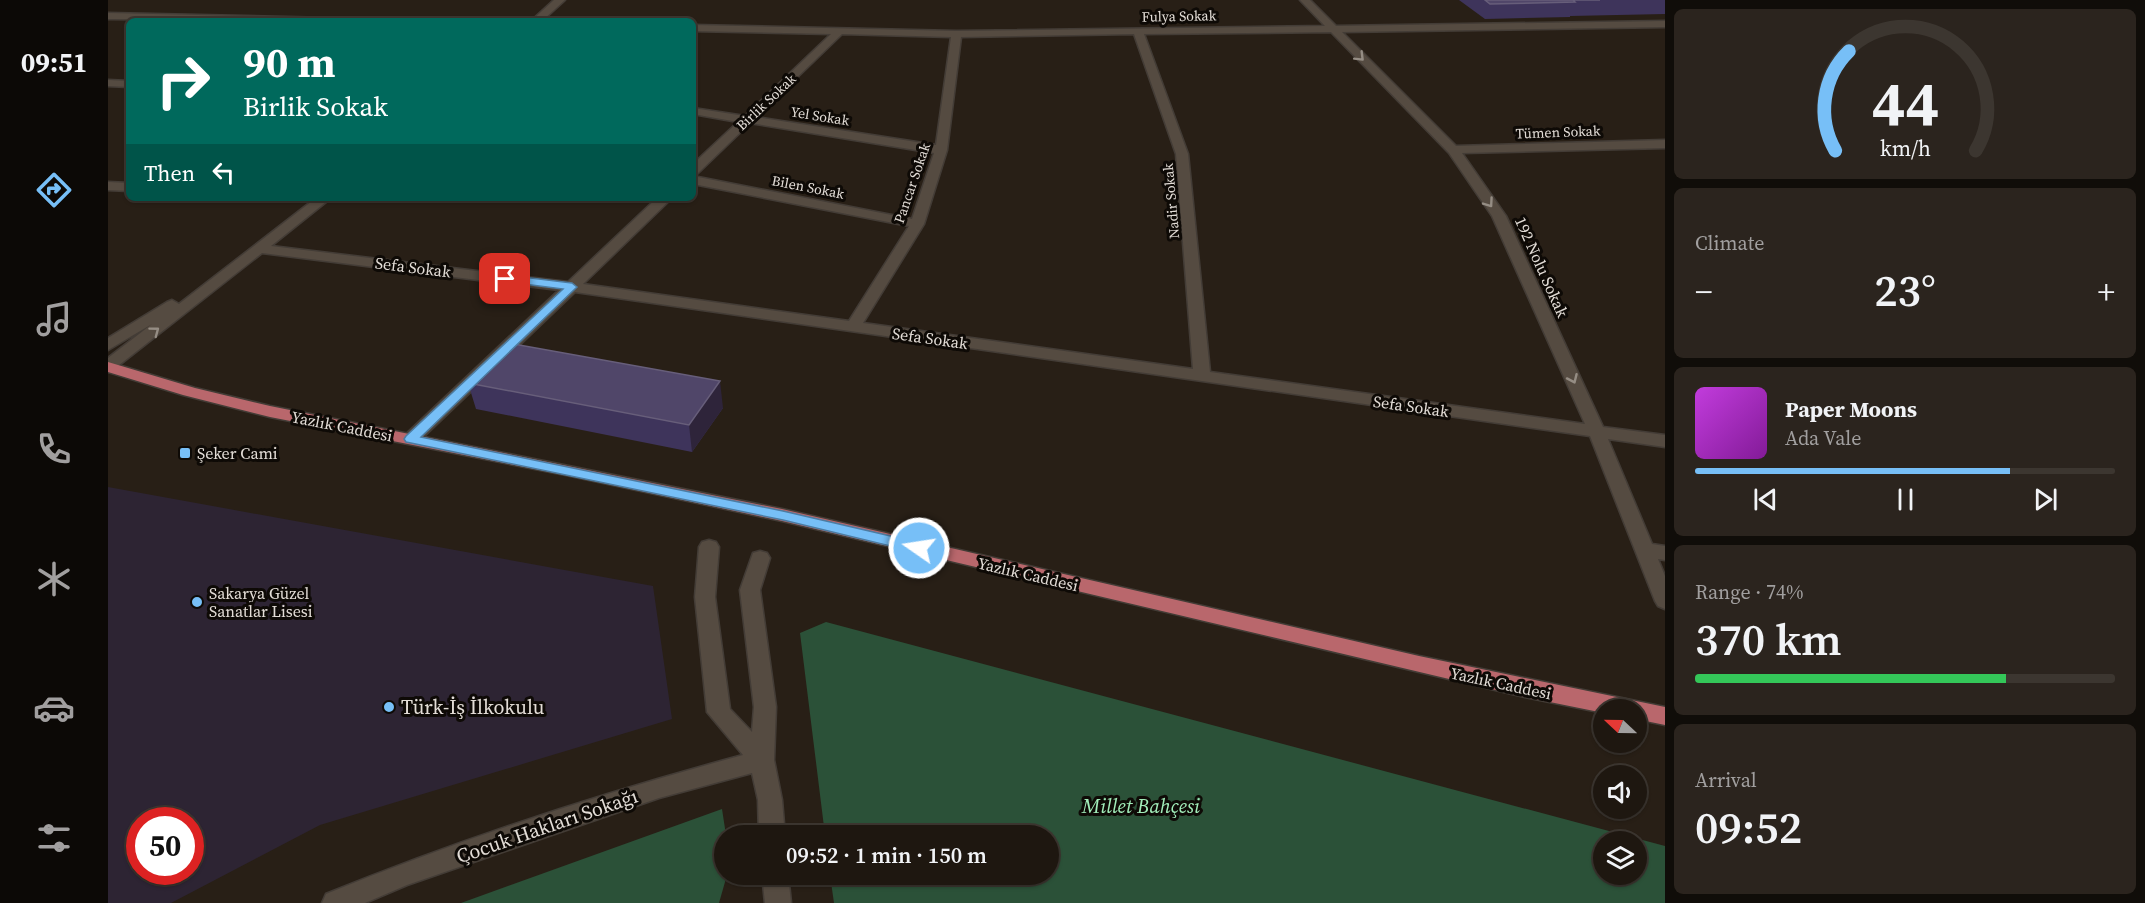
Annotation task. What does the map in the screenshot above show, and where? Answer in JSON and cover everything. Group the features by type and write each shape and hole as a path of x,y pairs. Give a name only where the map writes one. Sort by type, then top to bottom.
{"main road":[{"name":"Yazlık Caddesi","path":"108,367 153,383 256,410 411,439 783,516 1495,682 1593,702"},
{"name":"Yazlık Caddesi","path":"1647,713 1665,716"}],"street":[{"path":"539,18 560,0"},
{"name":"192 Nolu Sokak","path":"1305,0 1453,150 1498,216 1597,432 1665,601"},
{"path":"108,16 197,18"},
{"name":"Fulya Sokak","path":"696,28 956,34 1665,24"},
{"name":"Nadir Sokak","path":"1137,30 1182,154 1202,376"},
{"name":"Birlik Sokak","path":"696,168 839,32"},
{"name":"Pancar Sokak","path":"853,327 917,224 942,150 956,34"},
{"path":"108,83 126,84"},
{"name":"Yel Sokak","path":"696,111 942,150"},
{"name":"Tümen Sokak","path":"1453,150 1665,144"},
{"name":"Bilen Sokak","path":"696,181 917,224"},
{"path":"108,186 126,187"},
{"path":"108,345 280,232 320,201"},
{"path":"411,439 662,201"},
{"path":"108,367 262,249 280,232"},
{"name":"Sefa Sokak","path":"262,249 572,287 1665,441"},
{"path":"709,547 705,597 719,712 762,760"},
{"path":"1644,550 1665,554"},
{"path":"760,558 750,590 765,707 762,760 770,800 771,825"},
{"name":"Çocuk Hakları Sokağı","path":"335,903 402,875 648,792 762,760"},
{"path":"776,885 778,903"}],"shaded area":[{"name":"Türk-İş İlkokulu","path":"108,487 653,586 672,719 320,825 171,903 108,903"}],"green space":[{"name":"Millet Bahçesi","path":"826,622 1609,831 1593,831 1593,885 1647,885 1647,841 1665,846 1665,903 834,903 831,885 1059,885 1059,825 824,825 800,633"},
{"path":"722,809 724,825 714,825 714,885 724,885 719,903 461,903"}],"building":[{"path":"1485,0 1573,0 1575,2 1490,4"},
{"path":"508,343 720,381 689,425 468,383"}],"place":[{"name":"Şeker Cami","path":"185,453"},
{"name":"Sakarya Güzel Sanatlar Lisesi","path":"197,602"},
{"name":"Türk-İş İlkokulu","path":"389,707"}],"route":[{"path":"505,279 572,287 411,439 783,516 919,548"}]}
